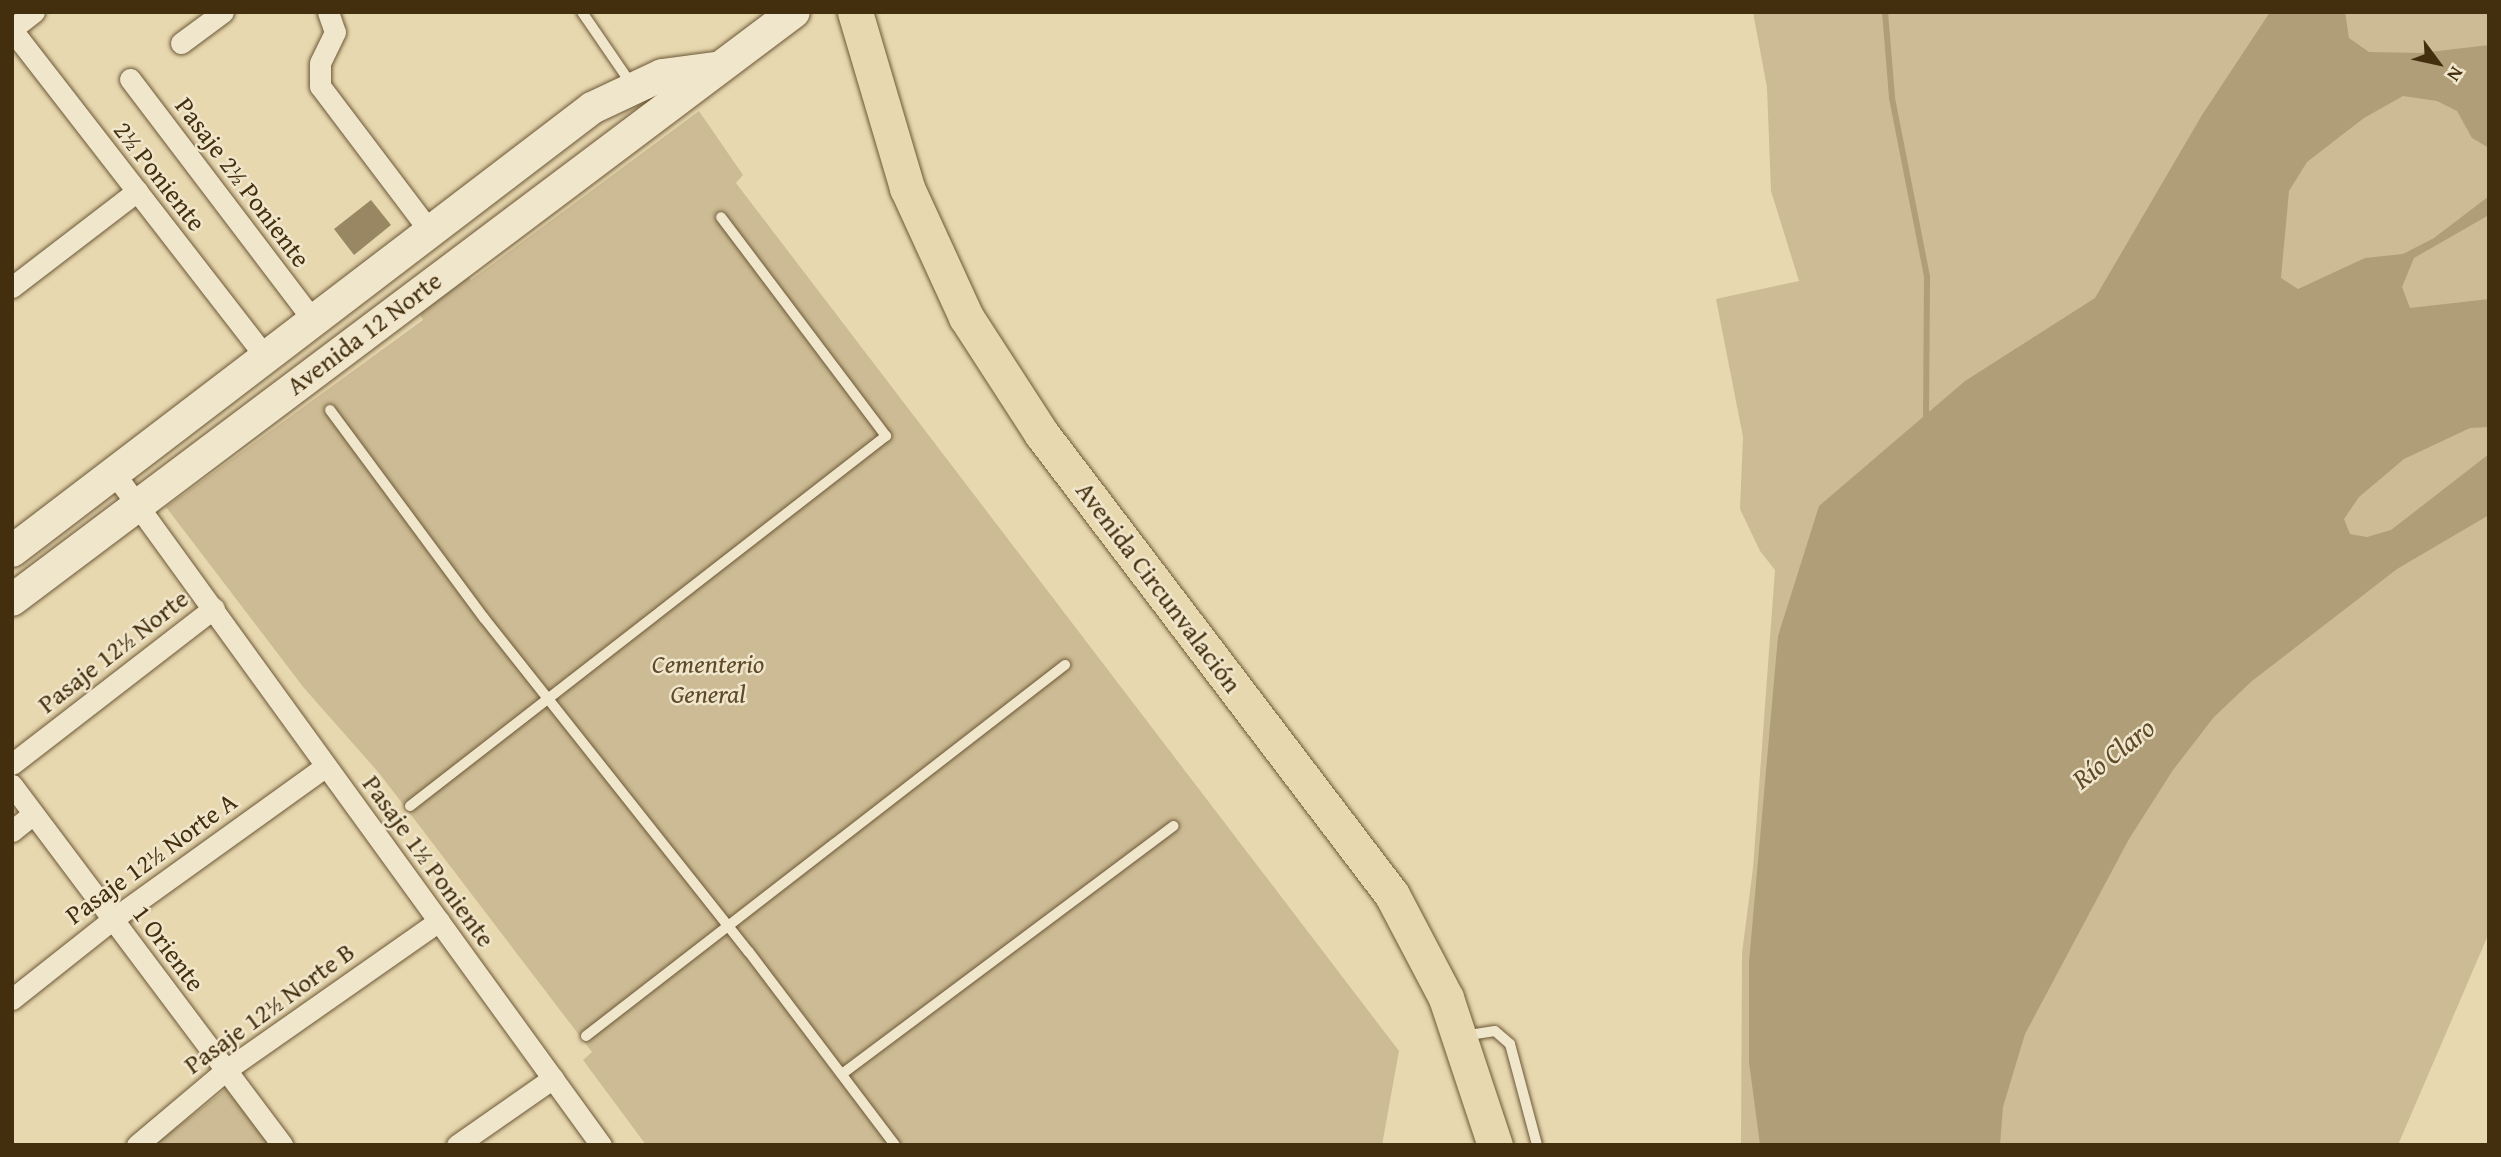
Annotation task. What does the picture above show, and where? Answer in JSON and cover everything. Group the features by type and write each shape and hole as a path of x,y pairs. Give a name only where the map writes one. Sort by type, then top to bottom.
{"main road":[{"name":"Avenida 12 Norte","path":"13,597 793,12"},
{"name":"Avenida Circunvalación","path":"855,12 902,176 966,317 1041,433 1391,895 1429,961 1460,1036 1495,1145"},
{"name":"Avenida 12 Norte","path":"12,551 312,319 592,108 632,85 662,75 716,68"},
{"path":"489,185 514,219"}],"street":[{"path":"12,29 34,12"},
{"path":"181,43 223,12"},
{"path":"328,12 335,32 320,63 320,86 429,230"},
{"name":"2½ Poniente","path":"12,29 265,356"},
{"name":"Pasaje 2½ Poniente","path":"131,79 312,319"},
{"path":"12,287 137,191"},
{"name":"Pasaje 1½ Poniente","path":"114,473 601,1145"},
{"name":"Pasaje 12½ Norte","path":"12,764 214,608"},
{"name":"Pasaje 12½ Norte A","path":"12,999 113,919 326,766"},
{"name":"1 Oriente","path":"12,785 282,1145"},
{"path":"12,831 33,814"},
{"name":"Pasaje 12½ Norte B","path":"137,1145 226,1070 439,920"},
{"path":"457,1145 553,1078"}],"lane":[{"path":"582,12 632,85"},
{"path":"410,806 886,436 721,216"},
{"path":"330,410 549,699 730,927 895,1145"},
{"path":"586,1036 1065,665"},
{"path":"842,1074 1173,826"},
{"path":"1460,1036 1495,1031 1510,1044 1537,1145"}],"green space":[{"path":"1753,12 2489,12 2489,933 2398,1145 1741,1145 1742,953 1753,868 1775,570 1760,551 1740,509 1743,437 1716,299 1799,281 1771,191 1767,88"},
{"name":"Cementerio General","path":"699,111 743,175 736,183 1399,1051 1382,1145 646,1145 583,1060 592,1052 379,773 304,688 166,507 423,320 418,311 466,274 471,280"},
{"path":"226,1089 270,1145 157,1143"}],"water":[{"name":"Río Claro","path":"2270,12 2345,12 2349,38 2369,52 2421,53 2489,45 2489,148 2472,138 2457,111 2437,101 2403,96 2364,118 2307,162 2289,191 2281,278 2298,289 2365,258 2403,254 2434,238 2489,196 2489,215 2414,258 2402,287 2410,308 2489,299 2489,427 2470,428 2404,459 2359,497 2344,519 2350,534 2367,537 2391,530 2489,454 2489,515 2397,569 2252,681 2214,717 2173,770 2129,839 2025,1034 2003,1107 2000,1145 1760,1145 1749,1062 1749,962 1778,636 1819,506 1965,381 2095,298 2202,115"}],"building":[{"path":"371,200 391,225 354,255 334,229"}],"waterway":[{"path":"1885,12 1892,98 1927,277 1926,422"}]}
